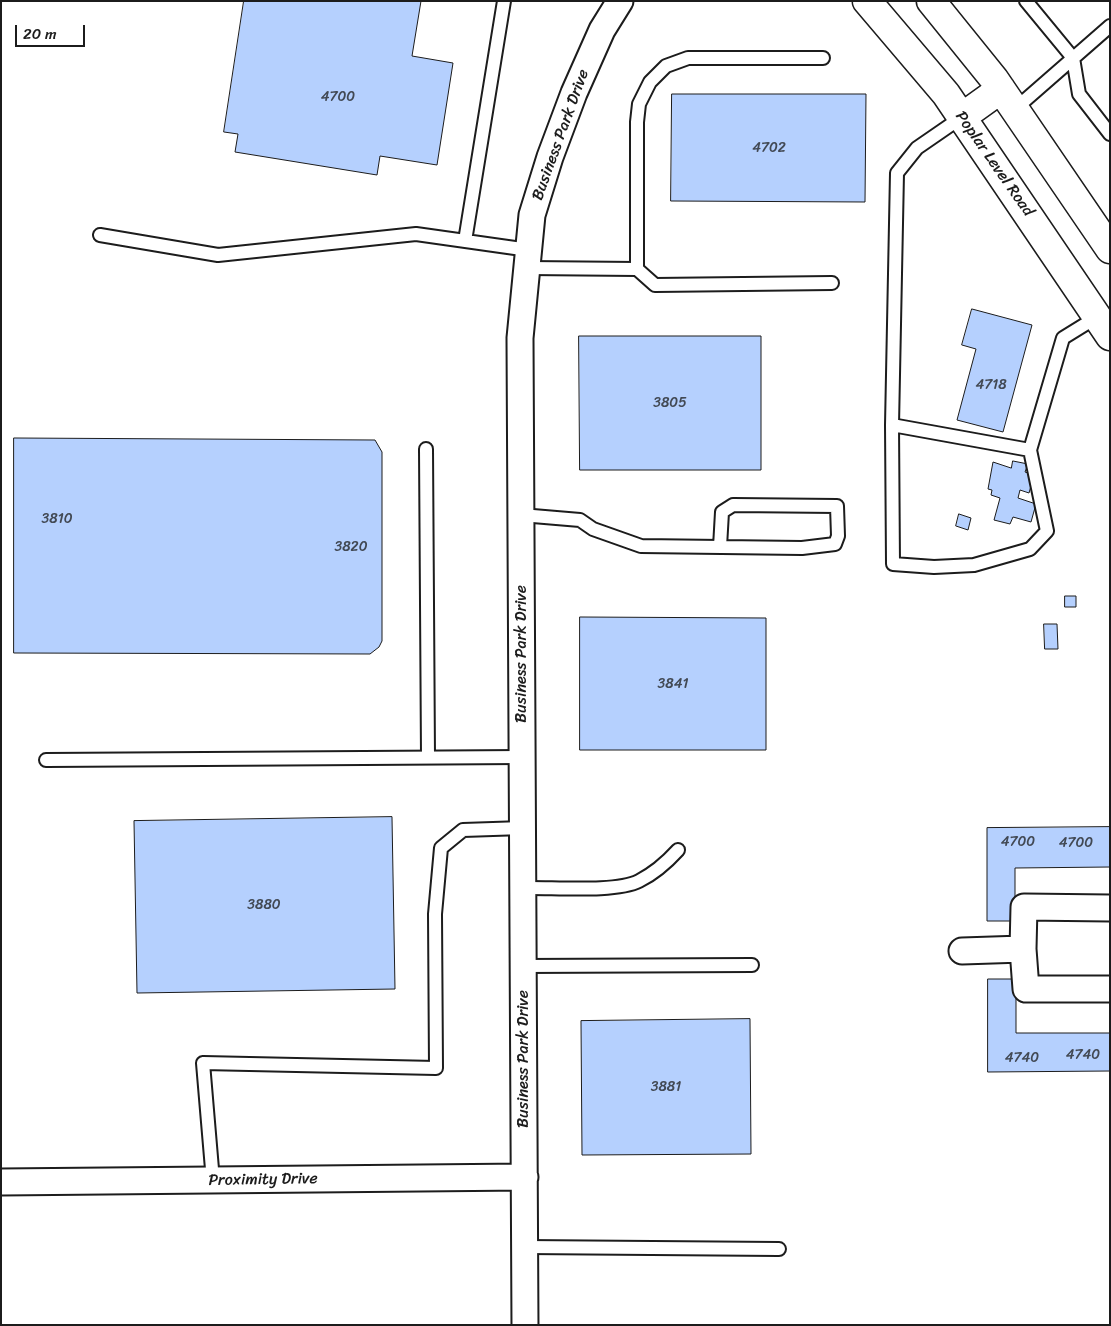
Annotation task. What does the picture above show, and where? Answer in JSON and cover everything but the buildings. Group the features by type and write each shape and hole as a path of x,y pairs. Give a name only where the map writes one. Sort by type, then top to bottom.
{"main road":[{"name":"Poplar Level Road","path":"867,1 946,94 1104,326"},
{"path":"931,1 1008,99 1110,249"},
{"path":"962,117 1008,99"}],"street":[{"name":"Business Park Drive","path":"525,1325 520,338 532,215 550,157 574,93 602,30 620,1"},
{"path":"1110,908 1024,906 1022,949 1026,989 1110,989"},
{"path":"962,951 1022,949"},
{"name":"Proximity Drive","path":"1,1182 525,1177"}],"lane":[{"path":"465,241 504,1"},
{"path":"1026,1 1073,58 1079,94 1110,134"},
{"path":"1008,99 1073,58 1110,26"},
{"path":"637,269 637,122 639,104 650,82 666,66 688,58 822,58"},
{"path":"962,117 917,148 897,173 892,424 893,564 934,567 974,565 1030,549 1047,531 1030,450 1063,338 1104,326"},
{"path":"100,235 218,255 416,234 465,241 528,259 637,269 655,285 832,283"},
{"path":"892,424 1030,450"},
{"path":"426,449 428,757"},
{"path":"521,515 580,520 592,529 642,546 720,547 802,548 835,544 838,536 837,506 733,505 722,512 720,547"},
{"path":"46,760 522,757"},
{"path":"213,1180 203,1063 436,1068 435,914 441,848 463,830 523,828"},
{"path":"523,888 621,886 639,881 671,858 678,850"},
{"path":"524,966 752,965"},
{"path":"525,1247 779,1249"}]}
